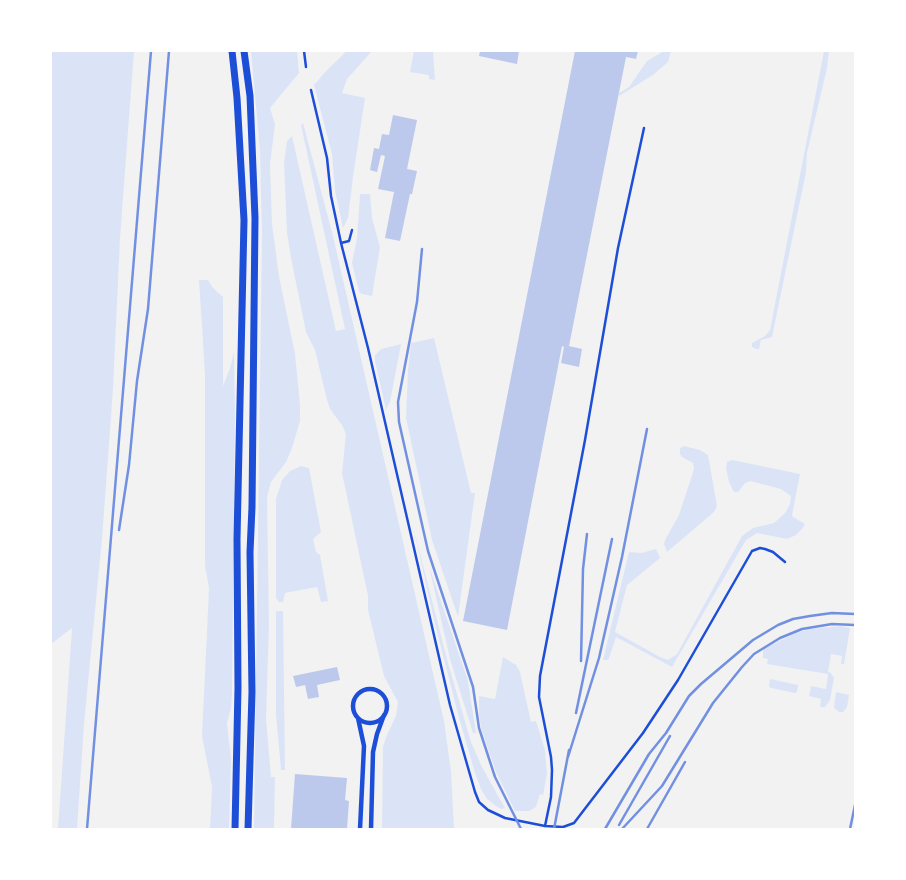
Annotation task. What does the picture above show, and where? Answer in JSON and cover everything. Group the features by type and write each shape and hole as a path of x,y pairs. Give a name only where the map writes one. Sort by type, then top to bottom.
{"main road":[{"path":"232,51 237,98 244,220 235,829"},
{"path":"244,51 250,96 255,218 250,552 252,692 248,829"}],"street":[{"path":"360,829 364,746 358,718 354,709 355,700 360,693 367,690 378,692 384,698 387,706 373,752 371,829"},
{"path":"358,718 372,723 381,719 384,715"}],"lane":[{"path":"304,51 306,67"},
{"path":"311,90 327,158 331,196 341,244 368,348 434,641 450,705 479,802 488,810 505,818 545,826 563,827 574,823 621,764 678,680 752,551 760,548 765,549 773,552 785,562"},
{"path":"545,826 551,797 552,770 539,697 540,676 585,440 618,248 644,128"},
{"path":"341,244 348,241 352,230"}],"shaded area":[{"path":"51,51 134,51 120,238 113,389 102,539 84,724 77,829 58,829 72,628 51,644"},
{"path":"251,51 297,51 299,73 270,108 275,124 270,164 272,224 279,276 295,354 300,405 300,421 292,448 286,462 271,482 267,497 269,625 266,719 271,777 275,777 274,829 254,829 262,234 260,151"},
{"path":"347,51 372,51 347,79 342,93 365,98 348,218 343,228 335,191 332,154 314,85"},
{"path":"414,51 433,51 435,80 429,79 429,75 410,72"},
{"path":"664,51 671,51 668,62 653,75 619,96 619,93 629,87 647,61"},
{"path":"824,51 829,51 827,68 807,153 806,172 772,337 761,340 759,349 756,349 752,347 752,343 765,336 770,330"},
{"path":"303,123 333,236 444,721 451,771 454,829 382,829 383,747 396,716 398,702 384,676 368,610 368,596 342,473 346,434 330,409 327,400 315,350 306,332 291,258 287,233 284,163 287,141 292,136 336,331 345,329 301,125"},
{"path":"360,194 370,194 372,218 380,247 372,296 359,292 352,263 357,238"},
{"path":"199,280 208,280 213,288 223,297 223,386 234,352 232,692 231,708 227,723 231,759 229,829 210,829 212,787 202,736 209,588 205,566 205,375"},
{"path":"434,338 471,493 475,493 458,617 432,540 406,418 411,343"},
{"path":"401,344 390,402 386,410 375,355 381,349"},
{"path":"684,446 700,450 708,455 717,506 714,512 667,552 664,544 665,540 679,515 694,469 693,463 680,454 680,448"},
{"path":"732,460 800,474 792,515 805,524 802,529 796,535 787,539 757,533 746,540 672,667 616,637 608,660 603,660 629,552 642,553 656,549 660,558 627,585 615,632 668,660 677,654 742,536 753,528 774,523 785,513 790,504 791,496 781,489 750,481 745,483 738,492 734,492 729,482 726,468 727,462"},
{"path":"301,466 309,468 321,532 313,539 316,552 320,555 328,601 321,602 317,587 285,593 283,602 279,602 276,598 276,499 282,480 290,471"},
{"path":"413,526 448,663 471,742 483,769 505,808 501,809 487,799 475,773 435,624"},
{"path":"429,566 468,681 476,733 473,733 450,659"},
{"path":"276,611 283,611 285,770 281,770 276,714"},
{"path":"841,626 850,628 844,664 841,664 842,656 831,654 828,672 834,678 830,700 825,707 820,707 821,699 809,696 811,686 826,689 828,674 767,664 768,659 763,658 763,649 796,633 810,629"},
{"path":"503,657 516,665 520,672 531,722 536,721 545,750 547,774 543,795 540,794 536,807 529,811 515,811 496,772 481,728 479,696 495,699"},
{"path":"770,679 798,685 797,692 771,688 769,686"},
{"path":"836,692 849,695 847,707 843,712 839,712 834,708"}],"building":[{"path":"480,51 519,51 517,64 479,56"},
{"path":"575,51 638,51 636,59 626,57 569,346 582,349 579,367 561,363 564,347 562,346 507,630 463,621"},
{"path":"393,115 417,120 407,169 417,171 400,241 385,238 394,192 378,189 385,156 381,155 377,172 370,170 374,148 379,149 382,134 389,135"},
{"path":"337,667 340,680 317,685 319,697 308,699 305,685 296,687 293,676"},
{"path":"295,774 347,778 345,800 349,801 347,829 291,829"}],"railway":[{"path":"87,829 151,51"},
{"path":"119,530 129,465 137,381 148,309 169,51"},
{"path":"422,249 417,302 398,402 399,422 428,551 473,687 479,728 495,777 521,829"},
{"path":"568,757 599,658 622,557 647,429"},
{"path":"581,661 583,569 587,534"},
{"path":"576,713 612,539"},
{"path":"605,829 649,754 666,733 689,696 701,684 753,640 778,625 793,619 810,616 832,613 855,614"},
{"path":"622,829 662,786 713,703 754,654 780,638 802,629 832,624 855,625"},
{"path":"619,825 670,736"},
{"path":"554,829 569,750"},
{"path":"647,829 685,762"},
{"path":"850,829 855,805"}]}
